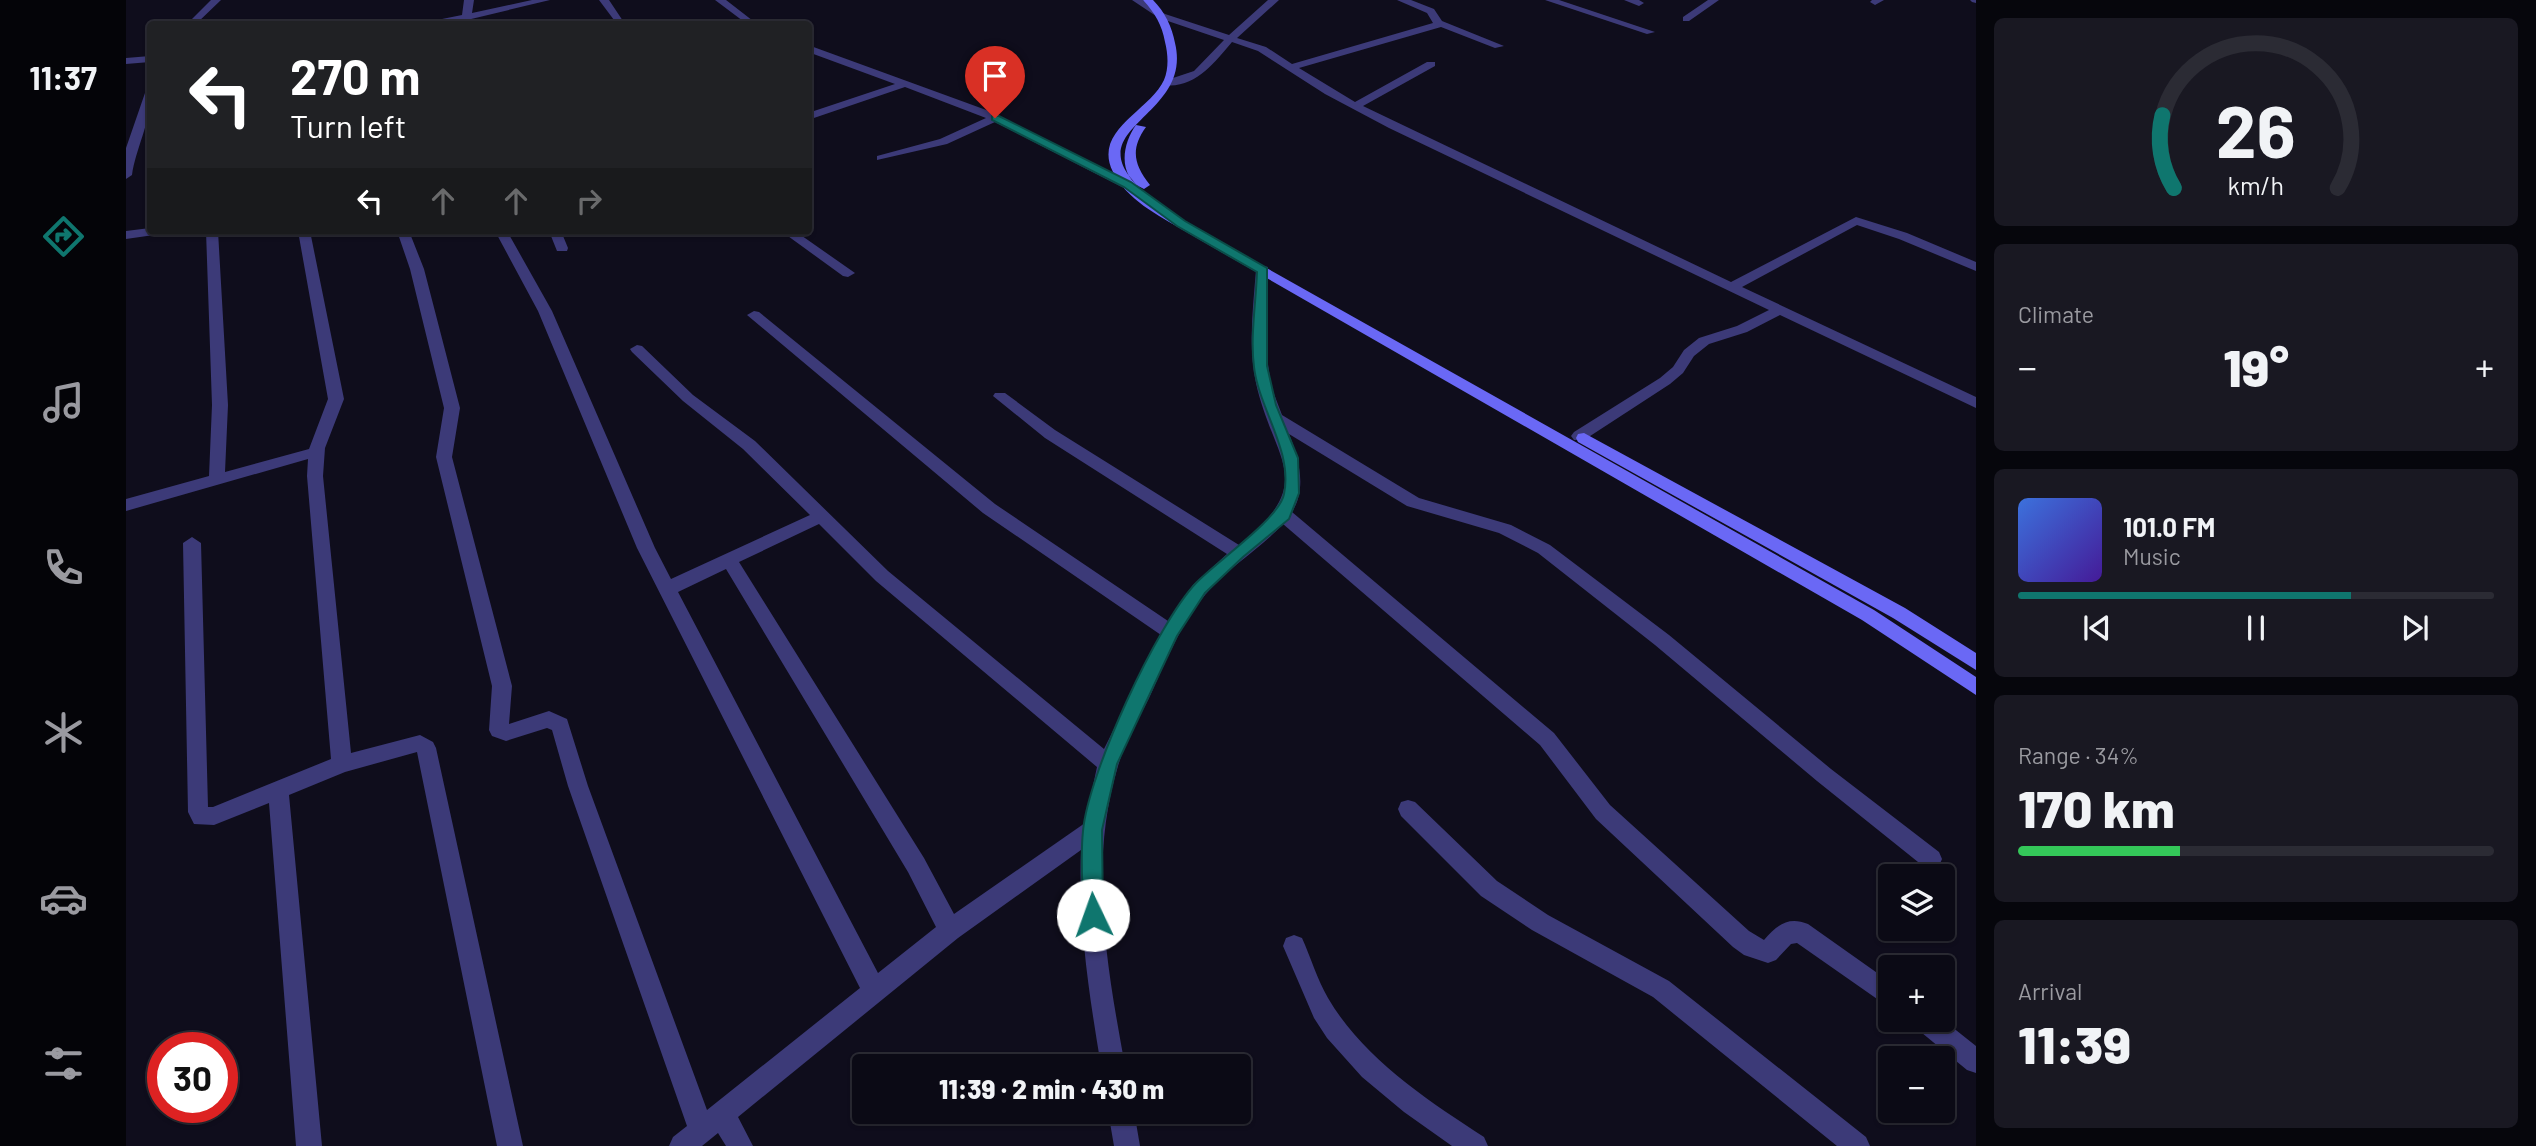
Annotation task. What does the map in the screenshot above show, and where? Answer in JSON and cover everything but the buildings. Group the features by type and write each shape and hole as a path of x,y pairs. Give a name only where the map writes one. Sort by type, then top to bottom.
{"main road":[{"path":"1148,0 1166,17"},
{"path":"1155,0 1166,17 1173,52 1174,82 1130,143 1132,170 1141,183 1185,215 1243,249 1899,613 1976,663"},
{"path":"1174,82 1130,122 1116,144 1116,162 1128,185 1181,224 1868,615 1976,687"}],"street":[{"path":"194,21 216,0"},
{"path":"467,16 469,0"},
{"path":"439,21 545,0"},
{"path":"604,0 619,21"},
{"path":"720,0 748,21"},
{"path":"1138,0 1166,17 1231,37 1270,53 1290,68 1355,106 1569,211 1733,286 1976,403"},
{"path":"1174,82 1208,66 1231,37 1274,0"},
{"path":"1402,0 1431,10 1435,20 1442,24 1499,46"},
{"path":"1550,0 1650,33"},
{"path":"1686,19 1714,0"},
{"path":"494,11 499,21"},
{"path":"1290,68 1442,24"},
{"path":"812,49 995,118 1128,185"},
{"path":"126,61 147,59"},
{"path":"1355,106 1431,64"},
{"path":"812,116 907,83"},
{"path":"126,175 147,107"},
{"path":"881,158 941,142 995,118"},
{"path":"1733,286 1856,221 1903,236 1976,267"},
{"path":"126,234 147,232"},
{"path":"212,235 220,405 217,480"},
{"path":"305,235 336,399 316,452 316,489 342,764"},
{"path":"404,235 417,269 452,408 444,457 502,686 499,730 506,733 549,719 560,725 578,786 702,1132"},
{"path":"503,235 545,311 667,589 874,990"},
{"path":"557,235 562,248"},
{"path":"793,235 848,273"},
{"path":"1111,1054 1096,957 1091,893 1092,830 1108,764 1170,632 1200,589 1238,552 1284,515 1292,493 1290,458 1260,366 1263,270"},
{"path":"1579,436 1665,382 1678,370 1689,353 1704,341 1742,329 1779,310"},
{"path":"754,315 845,387 975,497 1029,538 1170,632"},
{"path":"636,349 688,398 749,445 882,576 1108,764"},
{"path":"1000,396 1050,434 1238,552"},
{"path":"1275,418 1413,502 1504,529 1544,549 1662,640 1835,784 1931,859"},
{"path":"126,505 316,452"},
{"path":"1284,515 1547,740 1603,812 1741,939 1752,947 1768,952 1785,933 1800,932 1878,987"},
{"path":"667,589 822,516"},
{"path":"192,543 198,811 201,817 207,818 278,792 342,764 415,742 426,748 510,1146"},
{"path":"729,560 916,865 950,930"},
{"path":"278,792 309,1146"},
{"path":"1408,809 1461,864 1502,899 1627,967 1661,989 1857,1146"},
{"path":"682,1146 950,930 1092,830"},
{"path":"1294,946 1311,988 1335,1028 1410,1102 1475,1146"},
{"path":"1939,1032 1976,1061"},
{"path":"722,1115 740,1146"},
{"path":"1123,1124 1127,1146"}],"route":[{"path":"995,118 1128,185 1181,224 1263,270 1260,298 1260,366 1269,405 1287,444 1290,458 1292,493 1284,515 1238,552 1200,589 1170,632 1108,764 1092,830 1090,854 1093,915"}]}
